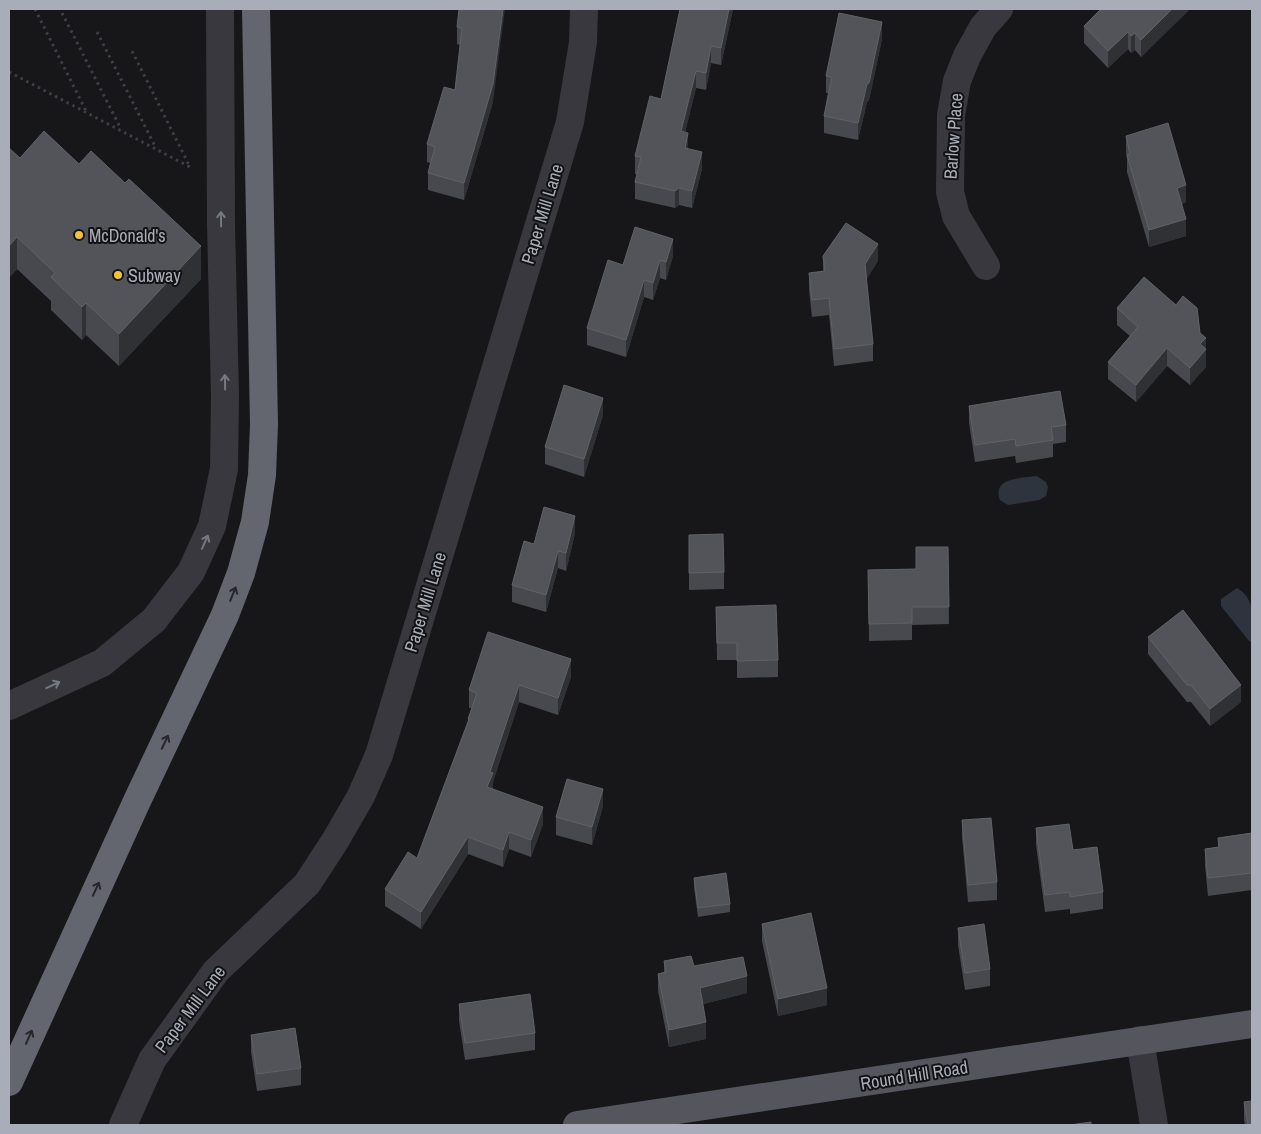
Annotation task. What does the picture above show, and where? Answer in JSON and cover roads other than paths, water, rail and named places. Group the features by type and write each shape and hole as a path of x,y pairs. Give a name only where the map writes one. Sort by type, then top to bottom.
{"highway":[{"path":"9,1082 137,801 225,615 241,573 255,522 262,475 264,424 256,9"}],"main road":[{"name":"Round Hill Road","path":"577,1125 1252,1024"}],"street":[{"path":"9,706 102,663 154,620 191,572 212,526 224,469 225,396 221,224 220,9"},
{"name":"Paper Mill Lane","path":"124,1125 152,1060 216,971 307,884 335,842 361,796 379,755 570,122 583,42 584,9"},
{"name":"Barlow Place","path":"986,266 956,216 950,192 951,115 957,81 967,56 983,27 999,9"},
{"path":"1140,1040 1154,1125"}],"place":[{"name":"McDonald's","path":"79,235"},
{"name":"Subway","path":"118,275"}]}
